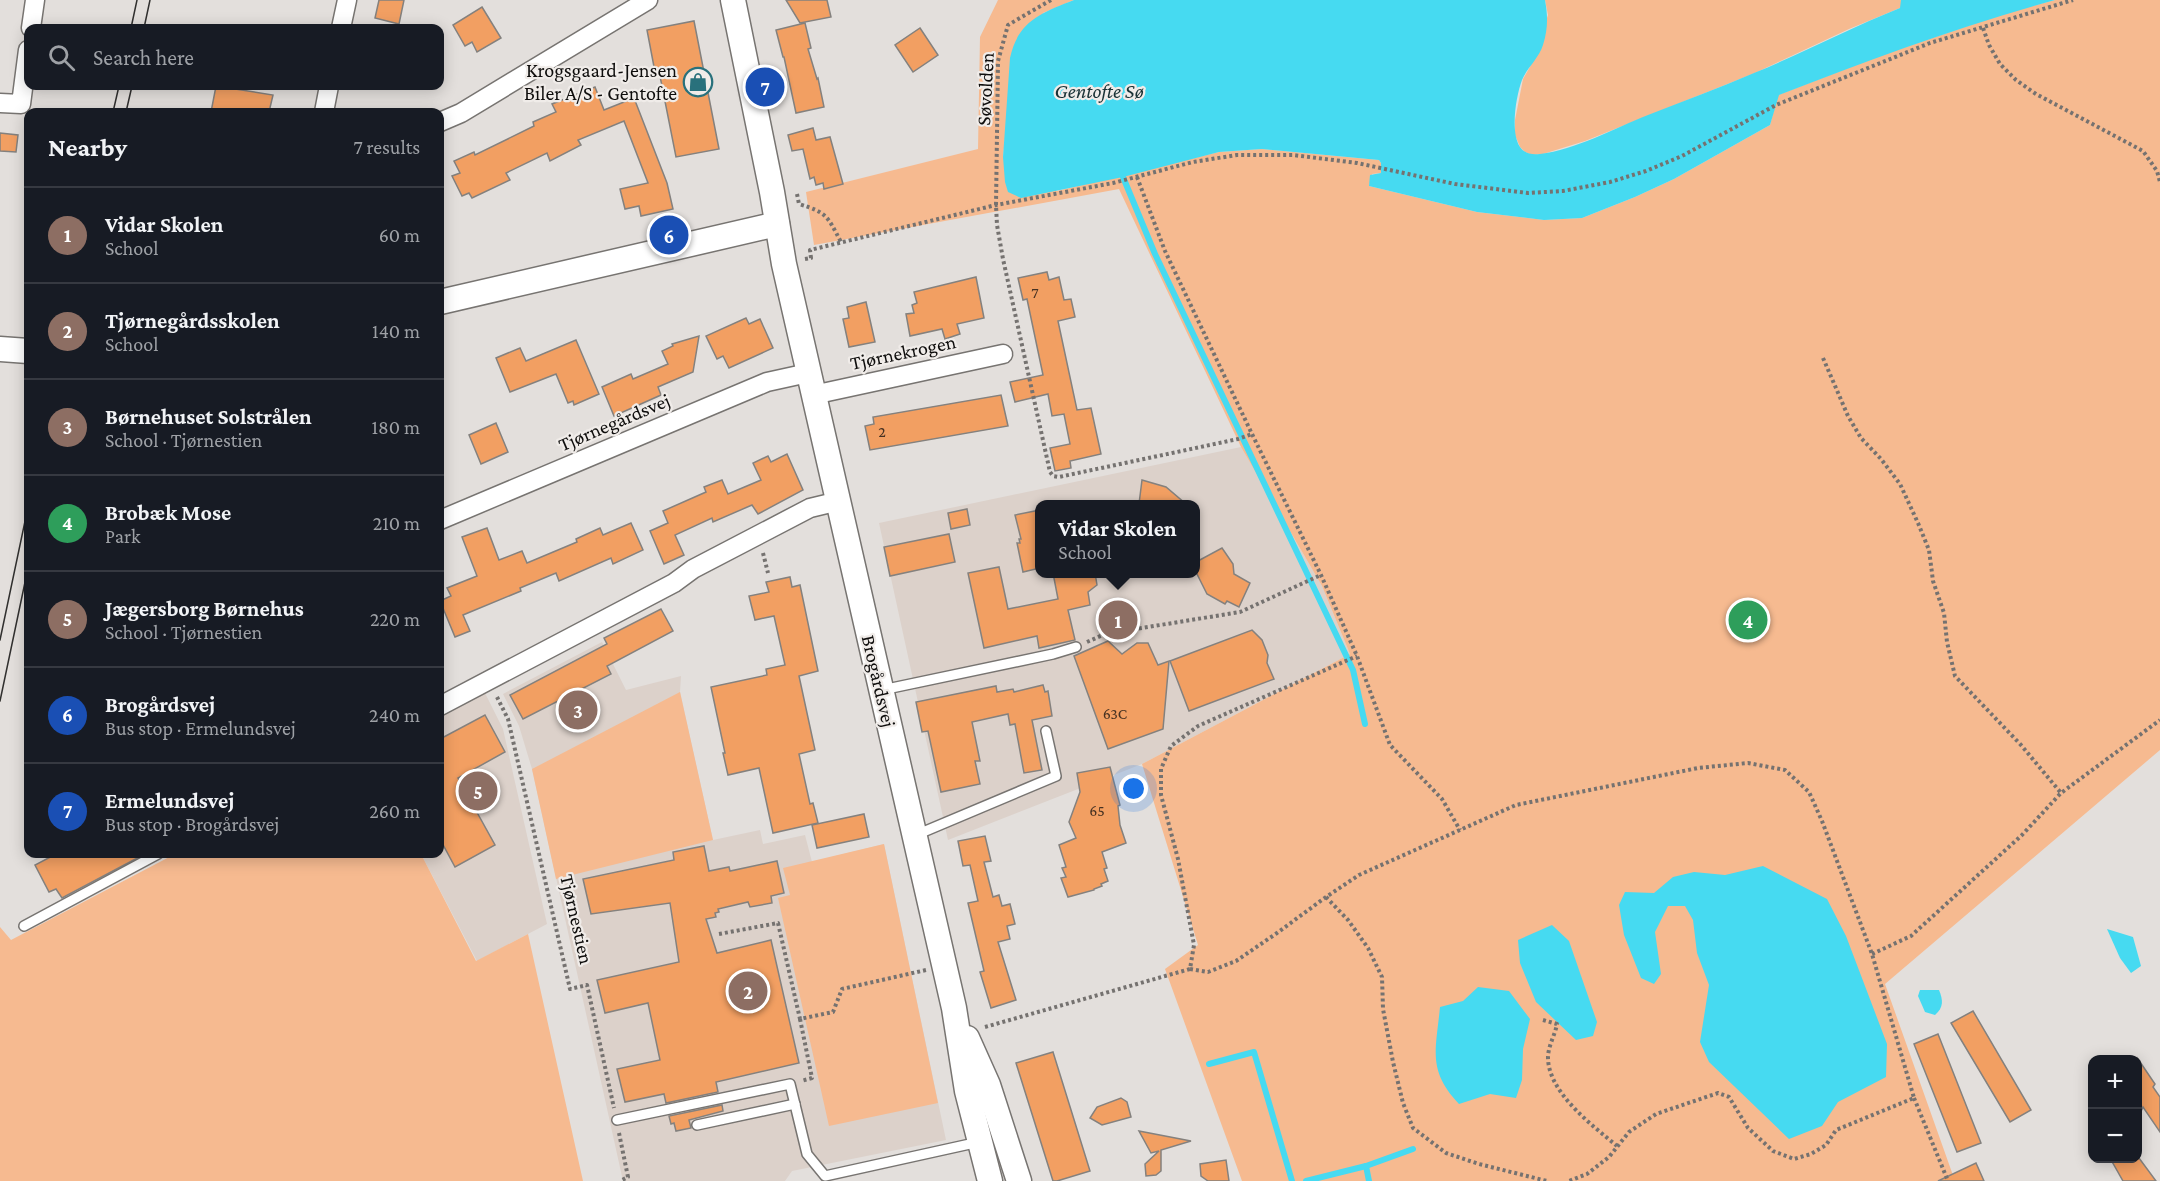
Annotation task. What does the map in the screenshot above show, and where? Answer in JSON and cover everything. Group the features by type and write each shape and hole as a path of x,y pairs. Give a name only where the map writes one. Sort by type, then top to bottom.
{"street":[{"path":"32,24 35,0"},
{"path":"342,24 347,0"},
{"path":"444,120 461,113 648,0"},
{"name":"Brogårdsvej","path":"733,0 772,192 784,264 954,1008 967,1091 990,1181"},
{"path":"0,103 21,104 24,81"},
{"path":"325,108 328,90"},
{"path":"444,301 777,224"},
{"path":"0,349 24,351"},
{"name":"Tjørnekrogen","path":"811,384 1003,354"},
{"name":"Tjørnegårdsvej","path":"444,518 767,382 811,384"},
{"path":"444,704 810,508 839,501"},
{"name":"Brogårdsvej","path":"954,1008 988,1085 1019,1181"},
{"path":"980,1142 1005,1135"}],"lane":[{"path":"881,690 1053,654 1076,647"},
{"path":"914,836 1056,776 1046,731"},
{"path":"24,926 151,858"},
{"path":"616,1120 790,1084 807,1154 825,1176 980,1142"},
{"path":"697,1125 795,1104"}],"path":[{"name":"Søvolden","path":"1052,0 1008,25 998,62 996,205 1003,259 1050,472 1053,476 1059,477 1250,435"},
{"path":"784,264 811,258 810,250 842,242 996,205 1113,183 1193,162 1237,155 1293,155 1358,163 1455,184 1528,193 1563,191 1610,182 1646,171 1682,156 1776,105 1930,43 2073,0"},
{"path":"1983,28 1989,45 2000,64 2016,80 2036,94 2143,151 2157,171 2160,182"},
{"path":"1137,177 1165,251 1250,435 1320,575 1390,745 1442,799 1460,830"},
{"path":"772,192 795,187 799,204 819,210 828,217 842,242"},
{"path":"1823,358 1848,416 1861,438 1900,484 1918,523 1929,550 1933,581 1944,613 1947,642 1955,676 2021,746 2061,793"},
{"path":"1076,647 1105,634 1239,612 1320,575"},
{"path":"1190,969 1194,945 1178,859 1161,795 1161,769 1171,746 1198,726 1355,657"},
{"name":"Tjørnestien","path":"488,681 508,719 570,989 587,985 628,1177 620,1181"},
{"path":"1872,954 1911,936 2022,835 2061,793 2160,720"},
{"path":"997,1024 1190,969 1208,972 1236,961 1359,875 1516,805 1698,768 1748,763 1785,770 1809,792 1872,954 1914,1098 1948,1181"},
{"path":"1326,897 1348,920 1368,948 1382,977 1383,1009 1402,1103 1413,1128 1446,1153 1499,1170 1547,1181"},
{"path":"719,934 778,923 812,1078 790,1084"},
{"path":"800,1019 833,1012 842,989 944,965"},
{"path":"1543,1020 1557,1024 1548,1056 1550,1071 1556,1083 1583,1116 1617,1146"},
{"path":"1569,1181 1587,1174 1609,1157 1629,1132 1656,1114 1718,1093 1729,1098 1748,1128 1773,1151 1794,1159 1812,1154 1826,1145 1836,1130 1914,1098"}],"shaded area":[{"path":"998,0 1074,0 1043,13 1008,110 1003,157 1057,191 1219,152 1262,149 1379,160 1381,173 1372,174 1369,186 1477,212 1544,220 1582,218 1674,179 1770,125 1778,95 1879,56 2009,12 2055,0 2160,0 2160,750 1885,984 1955,1181 1242,1181 1165,969 1198,945 1142,764 1350,654 1322,586 1241,447 1119,189 814,245 806,192 978,149 980,37"},
{"path":"1545,0 1901,0 1902,6 1755,73 1585,141 1543,154 1532,155 1520,147 1515,135 1515,120 1523,79 1531,65 1548,15"},
{"path":"1241,447 1322,586 1350,654 1142,764 948,840 879,523"},
{"path":"602,642 626,690 681,676 680,692 713,840 760,830 763,844 805,835 812,862 884,844 946,1140 792,1171 785,1181 623,1181 532,769 519,726 503,694"},
{"path":"484,691 503,729 547,924 477,961 423,858 444,858 444,712"},
{"path":"680,692 713,840 556,879 532,769"},
{"path":"884,844 938,1103 829,1126 778,898 790,895 783,868"},
{"path":"167,858 423,858 476,961 528,934 583,1181 0,1181 0,927 11,940"}],"water":[{"name":"Gentofte Sø","path":"1074,0 1545,0 1547,22 1545,39 1539,54 1522,80 1515,114 1515,132 1520,147 1526,153 1540,154 1581,143 1754,73 1900,8 1901,0 2055,0 1915,44 1779,95 1770,125 1674,179 1582,218 1544,220 1477,212 1369,186 1370,175 1381,173 1379,160 1262,149 1219,152 1123,177 1021,198 1008,192 1003,157 1010,58 1014,45 1025,27 1041,14"},
{"path":"1763,866 1827,899 1846,936 1887,1044 1886,1077 1838,1102 1822,1126 1789,1139 1709,1062 1700,1042 1709,985 1697,953 1693,920 1685,906 1668,906 1655,932 1661,974 1654,984 1641,978 1624,935 1619,905 1625,892 1654,893 1673,877 1694,872 1725,875"},
{"path":"1552,925 1569,941 1597,1022 1593,1036 1576,1040 1536,1002 1520,963 1518,940"},
{"path":"2107,929 2133,937 2141,966 2131,973 2120,958"},
{"path":"1478,987 1509,991 1530,1019 1523,1049 1522,1080 1516,1098 1490,1094 1459,1104 1442,1081 1438,1070 1436,1048 1440,1007 1463,1001"},
{"path":"1920,990 1939,990 1942,1003 1935,1015 1925,1012 1918,996"}],"building":[{"path":"379,0 404,0 399,24 375,18"},
{"path":"786,0 827,0 831,17 800,23"},
{"path":"482,7 501,38 477,52 472,42 465,46 453,25"},
{"path":"694,21 719,149 676,157 659,71 655,72 647,30"},
{"path":"805,23 811,48 808,49 818,78 824,107 796,113 776,30"},
{"path":"920,28 938,55 913,72 895,45"},
{"path":"595,87 604,110 634,98 667,183 673,209 641,216 639,206 625,209 620,189 648,183 624,121 578,140 581,145 550,161 547,153 506,173 510,180 472,198 469,193 462,196 452,176 460,173 454,161 474,152 475,155 534,126 533,122 556,112 552,104"},
{"path":"215,90 241,90 273,95 270,108 212,108"},
{"path":"813,128 816,140 830,137 843,184 824,189 823,183 816,185 814,177 810,179 803,149 792,151 788,135"},
{"path":"0,133 18,135 16,152 0,151"},
{"path":"1047,272 1049,280 1059,277 1064,300 1071,299 1075,317 1058,321 1077,410 1091,408 1101,454 1070,461 1071,468 1055,471 1050,448 1070,444 1064,414 1052,416 1048,394 1015,402 1010,382 1043,375 1027,299 1023,300 1018,278"},
{"path":"976,277 984,318 957,324 960,334 945,339 942,329 910,336 906,314 914,313 912,305 917,303 914,292"},
{"path":"866,302 875,342 849,347 843,319 849,318 847,307"},
{"path":"746,318 749,324 760,319 773,348 729,368 723,356 717,359 706,336"},
{"path":"699,336 693,372 658,387 661,395 614,416 602,387 631,374 633,379 668,364 662,351 673,346 672,344"},
{"path":"576,340 599,394 574,405 573,401 568,403 556,374 510,392 496,358 520,348 526,361"},
{"path":"1001,395 1008,426 870,450 865,426 874,424 873,417"},
{"path":"496,423 508,452 481,464 469,435"},
{"path":"787,454 803,490 758,514 752,505 713,522 712,518 675,535 684,555 664,564 650,531 668,523 663,511 706,492 704,487 722,480 728,494 761,480 753,463 768,456 771,462"},
{"path":"1142,480 1166,487 1181,500 1140,500"},
{"path":"967,509 970,525 951,529 948,513"},
{"path":"1035,511 1035,569 1023,572 1017,543 1020,543 1019,539 1021,539 1015,515"},
{"path":"631,523 643,550 613,564 611,558 559,581 556,573 520,588 521,591 463,615 470,631 455,637 444,611 444,599 451,596 447,588 477,576 462,537 487,528 499,560 522,551 527,563 577,542 576,539 600,528 603,535"},
{"path":"949,534 955,562 890,576 884,547"},
{"path":"1222,548 1233,564 1234,574 1250,583 1239,607 1227,601 1225,604 1207,594 1199,578 1200,560"},
{"path":"999,567 1008,609 1058,599 1054,578 1096,578 1097,585 1088,592 1090,605 1068,610 1075,640 1039,648 1037,636 984,648 968,573"},
{"path":"790,577 792,587 800,585 818,671 799,676 815,750 799,754 810,804 813,803 818,823 773,833 759,768 728,775 711,687 767,675 766,669 785,665 774,616 755,620 749,596 769,592 766,582"},
{"path":"661,609 673,631 607,666 611,674 523,719 510,695 607,644 604,638"},
{"path":"1252,630 1262,640 1268,655 1267,663 1274,679 1189,711 1170,661"},
{"path":"1108,641 1122,654 1137,643 1148,643 1158,665 1169,661 1163,729 1108,749 1074,656"},
{"path":"1043,685 1045,692 1048,691 1052,716 1032,720 1042,770 1024,773 1015,724 1010,725 1008,714 972,722 980,761 975,761 980,784 941,792 928,731 922,732 916,702 996,686 997,692 1013,689 1014,692"},
{"path":"485,715 505,752 458,778 495,845 455,867 444,846 444,737"},
{"path":"1110,767 1120,805 1118,806 1120,825 1126,843 1102,852 1108,881 1094,890 1068,897 1061,878 1066,877 1062,868 1066,867 1059,845 1076,838 1069,822 1080,792 1077,773"},
{"path":"864,814 869,837 817,848 812,825"},
{"path":"985,836 991,861 984,862 993,897 999,895 1002,906 1010,904 1015,924 1007,926 1010,939 998,942 1016,1000 991,1008 980,972 984,971 968,903 978,901 970,865 963,866 958,841"},
{"path":"704,846 709,871 729,867 730,871 777,861 784,893 771,896 772,903 750,907 748,902 718,909 719,912 715,913 716,917 706,919 717,953 771,940 799,1063 716,1082 718,1092 666,1103 664,1094 625,1102 617,1069 660,1060 648,1003 605,1013 597,980 679,962 670,903 591,914 583,879 674,860 673,852"},
{"path":"48,858 137,858 62,898 56,889 49,892 35,865"},
{"path":"1973,1011 2031,1110 2010,1122 1951,1023"},
{"path":"1938,1034 1981,1143 1957,1152 1914,1044"},
{"path":"1053,1052 1090,1171 1057,1181 1053,1181 1016,1063"},
{"path":"2142,1065 2155,1084 2153,1087 2160,1097 2160,1132 2143,1107 2142,1109"},
{"path":"1121,1098 1127,1102 1131,1117 1102,1125 1090,1118 1097,1107"},
{"path":"722,1105 723,1111 689,1120 691,1128 676,1131 674,1123 671,1124 669,1116"},
{"path":"1139,1131 1191,1141 1161,1150 1161,1171 1156,1175 1146,1176 1145,1164 1159,1151 1151,1153"},
{"path":"1226,1160 1229,1181 1208,1181 1201,1176 1200,1164"},
{"path":"2142,1162 2156,1181 2123,1181 2113,1163"},
{"path":"1976,1163 1984,1181 1938,1181"}],"waterway":[{"path":"1123,177 1155,254 1353,670 1365,724"},
{"path":"1209,1064 1254,1052 1292,1181"},
{"path":"1306,1181 1366,1166 1413,1149"},
{"path":"1366,1166 1369,1181"}],"tram line":[{"path":"132,24 137,0"},
{"path":"145,24 150,0"},
{"path":"114,108 118,90"},
{"path":"127,108 131,90"},
{"path":"0,640 24,526"},
{"path":"0,701 24,587"}],"place":[{"name":"Krogsgaard-Jensen Biler A/S - Gentofte","path":"698,82"},
{"name":"Ermelundsvej","path":"765,87"},
{"name":"Brogårdsvej","path":"669,235"},
{"name":"Vidar Skolen","path":"1118,620"},
{"name":"Brobæk Mose","path":"1748,620"},
{"name":"Børnehuset Solstrålen","path":"578,710"},
{"name":"Jægersborg Børnehus","path":"478,791"},
{"name":"Tjørnegårdsskolen","path":"748,991"}]}
